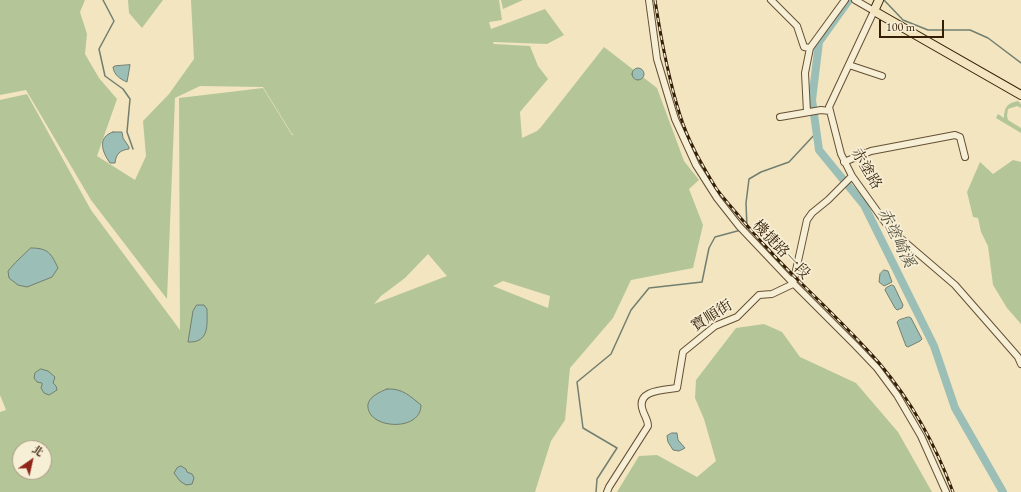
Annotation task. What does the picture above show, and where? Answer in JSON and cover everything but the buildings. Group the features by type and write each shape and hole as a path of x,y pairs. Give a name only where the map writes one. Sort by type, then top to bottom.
{"main road":[{"path":"879,1 874,11 1021,95"}],"street":[{"name":"機捷路一段","path":"649,0 657,59 675,119 696,165 718,198 743,229 877,368 897,395 921,436 946,492"},
{"path":"772,0 797,26 804,47 810,48"},
{"path":"808,112 805,73 810,48 845,0"},
{"path":"780,117 821,110 830,111 829,107 874,11 855,0"},
{"path":"849,65 882,76"},
{"name":"赤塗路","path":"830,111 839,149 851,178 887,226 955,285 1018,357 1021,364"},
{"path":"844,162 871,151 955,135 960,137 965,157"},
{"path":"793,282 807,220 812,213 851,178"},
{"name":"寶順街","path":"607,492 648,426 641,402 644,396 651,392 678,388 683,352 715,326 737,317 760,295 772,294 785,288 793,282"}],"green space":[{"path":"0,0 85,0 80,12 87,34 85,54 99,78 117,99 97,156 135,180 146,156 143,121 169,94 194,59 191,0 499,0 502,20 489,22 491,29 545,9 564,35 547,44 493,42 494,44 530,46 538,66 548,79 520,112 522,138 537,131 541,127 604,47 657,88 684,161 699,180 689,189 703,225 693,268 631,280 613,318 570,368 565,420 551,441 535,492 0,492 0,412 6,410 0,395 0,100 27,94 91,210 180,330 179,98 263,88 292,135 294,134 292,134 263,87 200,86 175,98 167,299 91,200 26,90 0,95","holes":["428,254 447,276 374,304 381,296 405,278","503,281 550,296 548,308 493,286"]},
{"path":"128,0 163,0 142,28 129,13"},
{"path":"501,0 523,0 503,9"},
{"path":"1018,101 1021,104 1021,108 1017,106 1008,109 1007,116 1008,120 1021,128 1021,133 996,118 998,114 1004,118 1007,106"},
{"path":"1013,160 1021,162 1021,324 1007,308 993,285 988,246 981,232 978,218 973,217 967,192 980,162 993,174"},
{"path":"764,324 782,332 800,357 856,383 898,432 932,492 617,492 639,456 657,455 697,477 716,461 704,419 695,398 696,380 736,328"}],"water":[{"path":"130,65 127,82 118,76 113,67"},
{"path":"640,68 643,69 643,79 636,80 633,79 632,72 633,69"},
{"path":"113,132 122,132 123,138 129,149 123,150 119,153 116,157 115,163 110,163 102,145 105,137"},
{"path":"31,248 37,248 48,252 58,268 52,277 27,287 18,285 9,278 8,271"},
{"path":"884,270 888,271 892,282 884,286 879,282 880,274"},
{"path":"892,285 894,286 903,305 902,308 897,310 885,290"},
{"path":"197,305 204,305 207,309 206,332 200,339 188,342 193,311"},
{"path":"909,317 911,318 922,339 908,347 906,346 897,322"},
{"path":"41,369 48,371 55,377 53,383 57,390 49,395 44,393 41,388 42,383 37,382 34,378 35,373"},
{"path":"387,389 406,393 421,405 419,414 412,420 403,424 383,423 375,419 369,412 369,401"},
{"path":"672,433 677,433 678,440 685,448 679,451 673,450 668,442 667,436"},
{"path":"181,466 186,469 187,472 192,474 194,478 192,484 186,485 180,481 174,473 177,468"}],"waterway":[{"path":"103,0 114,21 99,49 105,76 123,89 130,99 127,132 133,149"},
{"name":"赤塗崎溪","path":"849,0 819,42 812,100 819,150 864,205 934,346 955,408 1003,492"},
{"path":"884,0 903,20 928,30 970,30 988,38 1021,63"},
{"path":"744,229 747,228 746,203 749,179 761,172 789,162 816,133"},
{"path":"596,492 597,479 617,448 583,428 577,382 611,354 631,310 649,288 702,282 709,248 715,237 741,230"}],"railway":[{"path":"655,0 665,58 683,125 691,143 716,188 740,218 770,251 859,341 892,379 913,409 931,441 953,492"}]}
